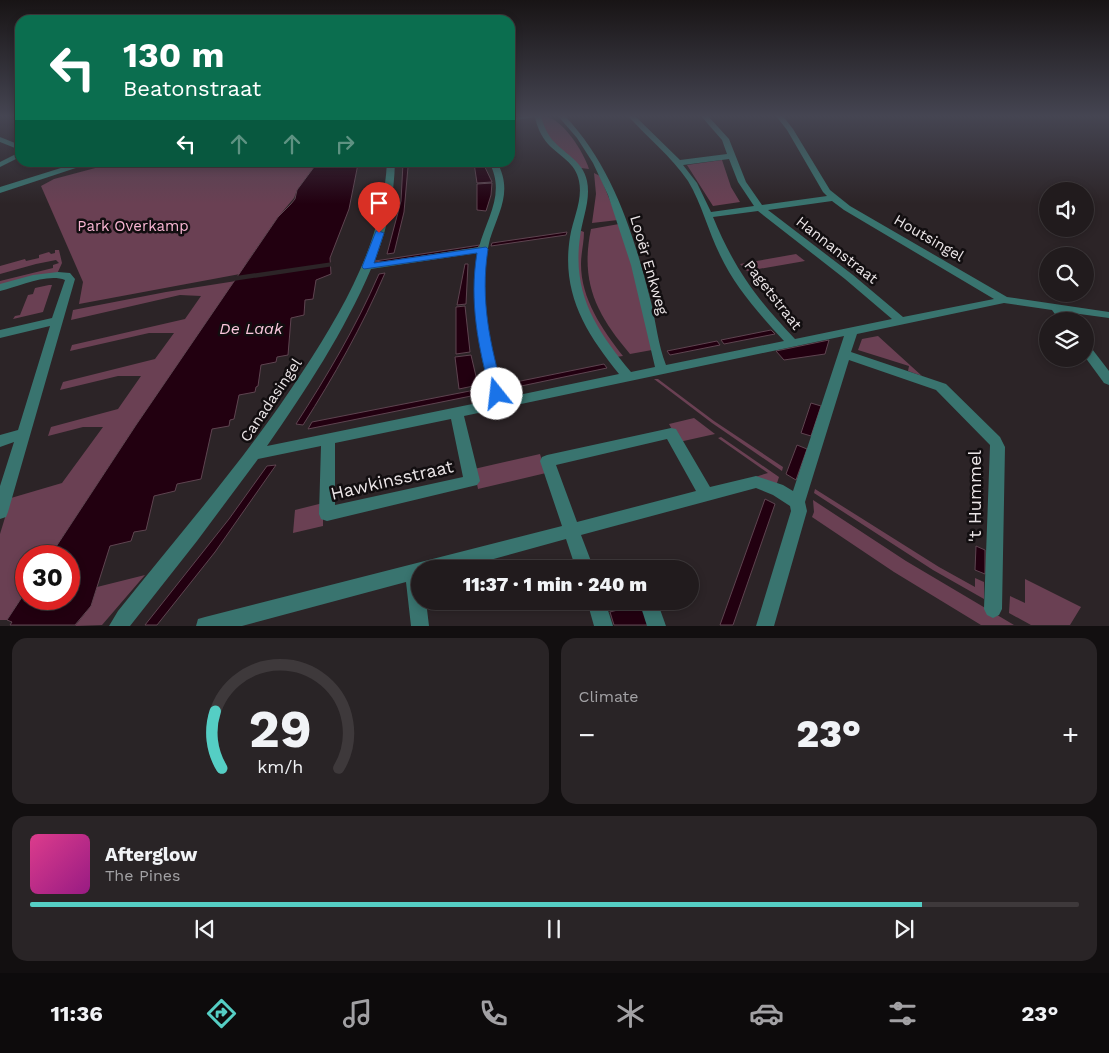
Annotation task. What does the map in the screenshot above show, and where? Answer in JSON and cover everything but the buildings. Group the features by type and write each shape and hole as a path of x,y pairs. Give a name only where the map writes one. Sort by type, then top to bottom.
{"street":[{"path":"554,145 580,171 585,190 571,257 574,285 579,302 595,335 628,377"},
{"name":"Looër Enkweg","path":"586,145 613,197 632,253 662,370"},
{"name":"Pagetstraat","path":"660,145 678,163 709,212 722,249 736,274 754,300 792,343"},
{"path":"728,145 742,182 757,206"},
{"name":"Houtsingel","path":"799,145 832,198 1004,300 1109,315"},
{"path":"678,163 733,156"},
{"path":"0,165 15,158"},
{"path":"0,190 74,167"},
{"name":"Canadasingel","path":"118,626 254,454 324,349 349,305 367,267 387,206 391,167"},
{"path":"496,167 500,174 503,190 484,246 478,285 486,350 500,404"},
{"path":"580,171 600,170"},
{"path":"709,212 832,198"},
{"name":"Hannanstraat","path":"757,206 834,265 901,321"},
{"path":"367,267 484,246"},
{"path":"0,288 42,278 69,276 70,279 0,512"},
{"path":"254,454 1004,300"},
{"path":"1055,307 1059,312"},
{"path":"0,334 57,321"},
{"path":"765,626 799,511 797,502 846,355 852,331"},
{"name":"'t Hummel","path":"846,355 941,387 995,441 998,447 993,609"},
{"path":"1094,360 1109,380"},
{"name":"Hawkinsstraat","path":"328,439 327,514 472,481 457,413"},
{"path":"582,560 547,461 671,433 706,494"},
{"path":"0,440 23,434"},
{"path":"457,560 756,482 778,490 797,502"},
{"path":"204,626 237,621 411,572"},
{"path":"420,610 420,626"},
{"path":"601,610 604,626"},
{"path":"651,610 657,626"}],"green space":[{"path":"556,145 577,145 589,169 581,168"},
{"path":"722,160 731,187 740,202 713,206 687,165"},
{"name":"Park Overkamp","path":"99,167 314,167 240,274 79,304 83,282 41,186 54,179"},
{"path":"594,173 600,176 618,220 592,223 596,194"},
{"path":"619,224 626,241 652,350 630,354 600,311 590,281 588,265 591,229"},
{"path":"579,230 584,232 581,264 582,277 589,301 600,324 623,356 616,357 583,305 575,256"},
{"path":"55,250 59,250 62,263 57,274 0,286 0,281 53,268 53,265 59,263 56,260 0,274 0,266 25,259 26,261 39,258 39,255 49,252 51,254 55,253"},
{"path":"796,254 805,261 747,271 740,264"},
{"path":"236,281 136,425 57,545 15,545 15,608 7,620 0,620 0,534 11,498 62,483 103,427 83,427 48,436 51,427 118,409 141,376 118,376 60,390 63,382 155,359 174,333 149,333 70,351 72,345 185,319 201,296 180,295 71,320 73,310"},
{"path":"52,285 43,312 13,319 15,316 20,315 28,295 33,294 35,288"},
{"path":"878,336 922,376 908,371 909,366 858,350 862,339"},
{"path":"654,379 658,379 714,421 783,467 782,471 712,423"},
{"path":"694,418 715,434 679,442 669,424"},
{"path":"721,437 779,477 776,486 755,477 768,473 718,438"},
{"path":"540,454 546,473 478,489 474,469"},
{"path":"815,489 939,567 975,587 975,578 984,582 984,599 933,570 814,493"},
{"path":"813,500 906,561 1014,625 981,625 894,572 812,517 814,512"},
{"path":"323,503 323,526 293,533 295,510"},
{"path":"145,575 102,625 75,626 91,606 97,587"},
{"path":"1025,579 1081,607 1070,625 1031,625 1009,613 1010,596 1025,603"}],"water":[{"name":"De Laak","path":"314,167 357,167 349,209 330,258 331,274 316,280 313,299 305,300 304,315 291,318 288,355 277,357 276,362 261,365 258,386 255,392 239,395 234,419 230,420 229,426 212,429 201,479 177,484 175,491 154,496 146,530 134,532 131,541 110,546 91,606 75,625 10,625 12,622 7,620 15,608 15,610 80,610 80,545 57,545 136,425 278,217 295,199 297,190"},
{"path":"403,167 408,167 404,212 394,253 387,254 401,201"},
{"path":"475,167 485,167 492,182 477,183"},
{"path":"492,183 491,195 486,211 477,210 477,184"},
{"path":"567,232 566,235 491,246 492,243"},
{"path":"480,245 477,248 382,262 375,261"},
{"path":"465,264 468,264 466,304 457,305"},
{"path":"385,273 357,332 326,388 303,425 296,424 341,351 379,274"},
{"path":"465,306 470,352 456,354 456,307"},
{"path":"771,330 775,334 724,344 721,340"},
{"path":"829,340 825,354 784,360 776,351"},
{"path":"717,341 720,345 670,355 667,351"},
{"path":"471,355 478,385 459,389 455,357"},
{"path":"604,364 607,368 507,389 506,384"},
{"path":"485,388 486,393 308,429 312,422"},
{"path":"811,403 821,406 811,436 801,433"},
{"path":"797,445 807,449 796,480 786,474"},
{"path":"276,465 215,552 157,625 145,625 229,519 267,466"},
{"path":"765,499 775,504 733,625 720,625"},
{"path":"976,546 985,550 985,574 975,570"},
{"path":"618,610 644,610 650,625 614,625 610,612"}],"pier":[{"path":"333,262 334,266 233,281 236,276"}],"route":[{"path":"379,233 367,267 483,249 478,285 479,304 486,350 497,394"}]}
